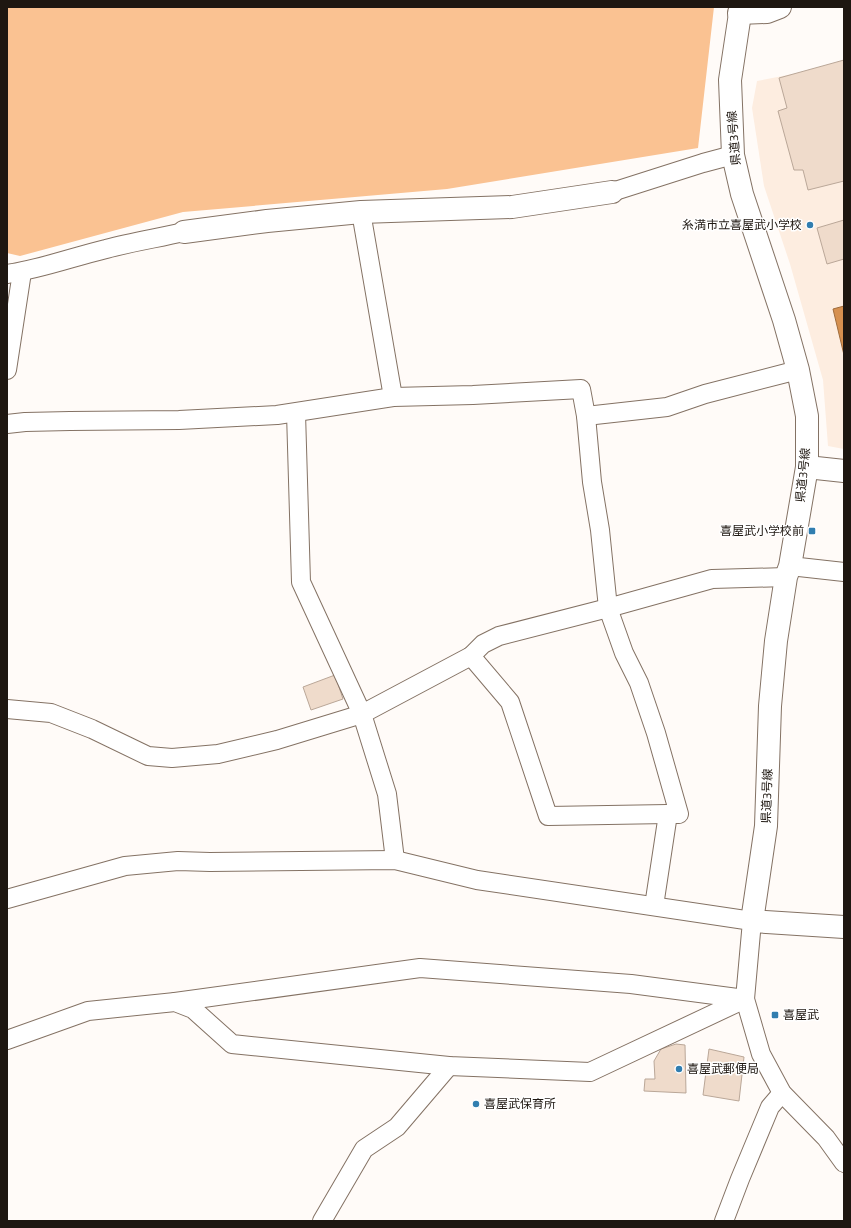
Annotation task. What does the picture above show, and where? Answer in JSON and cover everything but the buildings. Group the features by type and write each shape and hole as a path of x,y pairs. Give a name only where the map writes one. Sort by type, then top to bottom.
{"main road":[{"name":"県道3号線","path":"752,921 766,826 770,706 776,641 807,467 807,416 798,370 784,320 742,194 733,155 730,80 740,10 767,12 780,7"},
{"path":"184,232 267,221 361,212 512,207 612,192"},
{"path":"807,467 844,471"},
{"path":"752,921 844,928"}],"street":[{"path":"612,192 733,155"},
{"path":"361,212 393,397"},
{"path":"7,370 15,273 55,264 106,249 184,232"},
{"path":"586,416 667,407 704,394 798,370"},
{"path":"7,424 24,422 179,420 296,413 393,397 473,395 581,389 586,416 592,482 600,530 608,608 624,653 639,683 656,732 679,814 548,816 510,702 471,656"},
{"path":"296,413 301,582 362,714 387,794 395,860"},
{"path":"7,710 50,713 92,729 148,756 172,758 218,754 278,740 362,714 471,656 483,644 499,636 712,579 788,572 844,572"},
{"path":"654,906 668,814"},
{"path":"7,899 132,865 178,861 395,860 477,880 752,921 745,999 761,1054 782,1093 826,1138 844,1163"},
{"path":"7,1040 88,1011 175,1002 420,968 631,984 745,999"},
{"path":"175,1002 193,1009 232,1044 449,1066 590,1072 745,999"},
{"path":"322,1221 364,1149 397,1127 449,1066"},
{"path":"724,1221 770,1107 782,1093"}],"shaded area":[{"path":"7,7 714,7 698,148 447,189 183,212 20,256 7,253"},
{"name":"糸満市立喜屋武小学校","path":"844,64 844,449 828,446 823,380 790,264 764,186 752,108 757,81"},
{"path":"844,306 844,355 833,309"}],"place":[{"name":"糸満市立喜屋武小学校","path":"810,225"},
{"name":"喜屋武小学校前","path":"812,531"},
{"name":"喜屋武","path":"775,1015"},
{"name":"喜屋武郵便局","path":"679,1069"},
{"name":"喜屋武保育所","path":"476,1104"}]}
